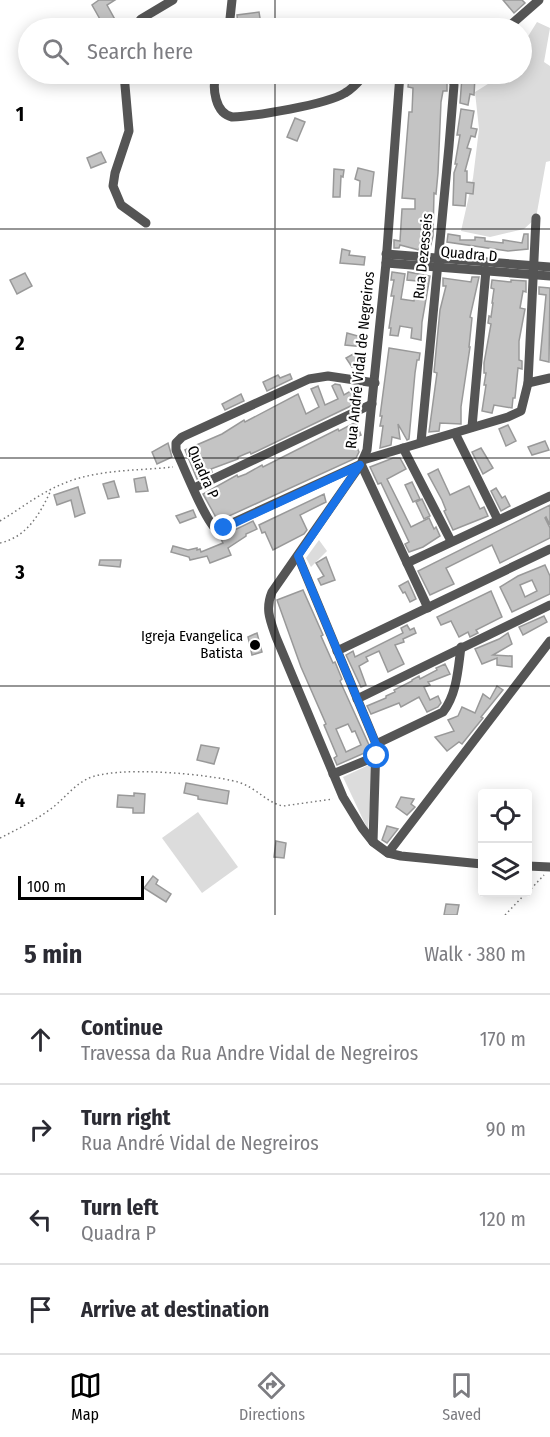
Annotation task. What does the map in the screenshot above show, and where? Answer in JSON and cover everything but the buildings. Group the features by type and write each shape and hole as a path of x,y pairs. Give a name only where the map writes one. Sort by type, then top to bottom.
{"street":[{"path":"143,18 173,0"},
{"path":"230,18 232,0"},
{"path":"518,18 539,0"},
{"path":"125,84 129,131 113,186 121,205 146,223"},
{"path":"214,84 219,105 226,116 232,117 335,98 352,89 356,84"},
{"name":"Rua André Vidal de Negreiros","path":"399,84 369,439 362,462 272,592 267,603 267,610 276,637 343,797 362,828 388,853 478,864"},
{"name":"Rua Dezesseis","path":"421,442 454,84"},
{"path":"428,608 362,462 515,415 523,407 528,383 536,218"},
{"name":"Quadra D","path":"386,259 534,269 550,276"},
{"name":"Quadra D","path":"437,261 486,270 550,267"},
{"path":"472,427 486,270"},
{"name":"Quadra P","path":"362,462 220,530 212,526 183,465 176,442 182,437 309,379 328,376 375,383"},
{"path":"528,383 550,378"},
{"path":"194,488 372,404"},
{"path":"455,433 498,520"},
{"path":"404,448 451,541"},
{"path":"407,563 550,496"},
{"path":"337,651 550,549"},
{"path":"298,556 376,744 374,842"},
{"path":"357,699 548,607 550,618"},
{"path":"388,853 550,641"},
{"path":"376,744 443,712 455,687 461,647"},
{"path":"333,774 377,756"},
{"path":"532,866 550,868"}],"path":[{"path":"0,521 51,489 68,482 105,473 183,465"},
{"path":"0,543 18,536 30,525 51,489"},
{"path":"0,838 50,810 80,783 94,775 114,772 211,776 254,788 277,805 282,806 343,797"},
{"path":"532,887 550,868"},
{"path":"505,915 522,897"}],"shaded area":[{"path":"537,22 550,28 544,62 550,66 550,161 546,162 536,218 524,229 490,237 461,231 473,178 479,129 475,92 488,84 532,84 532,30"},
{"path":"319,540 327,551 311,567 306,558"},
{"path":"373,763 368,830 343,777"},
{"path":"198,812 238,867 202,893 162,838"}],"place":[{"name":"Igreja Evangelica Batista","path":"255,645"}],"route":[{"path":"224,528 360,465 298,556 376,744 377,756"}]}
